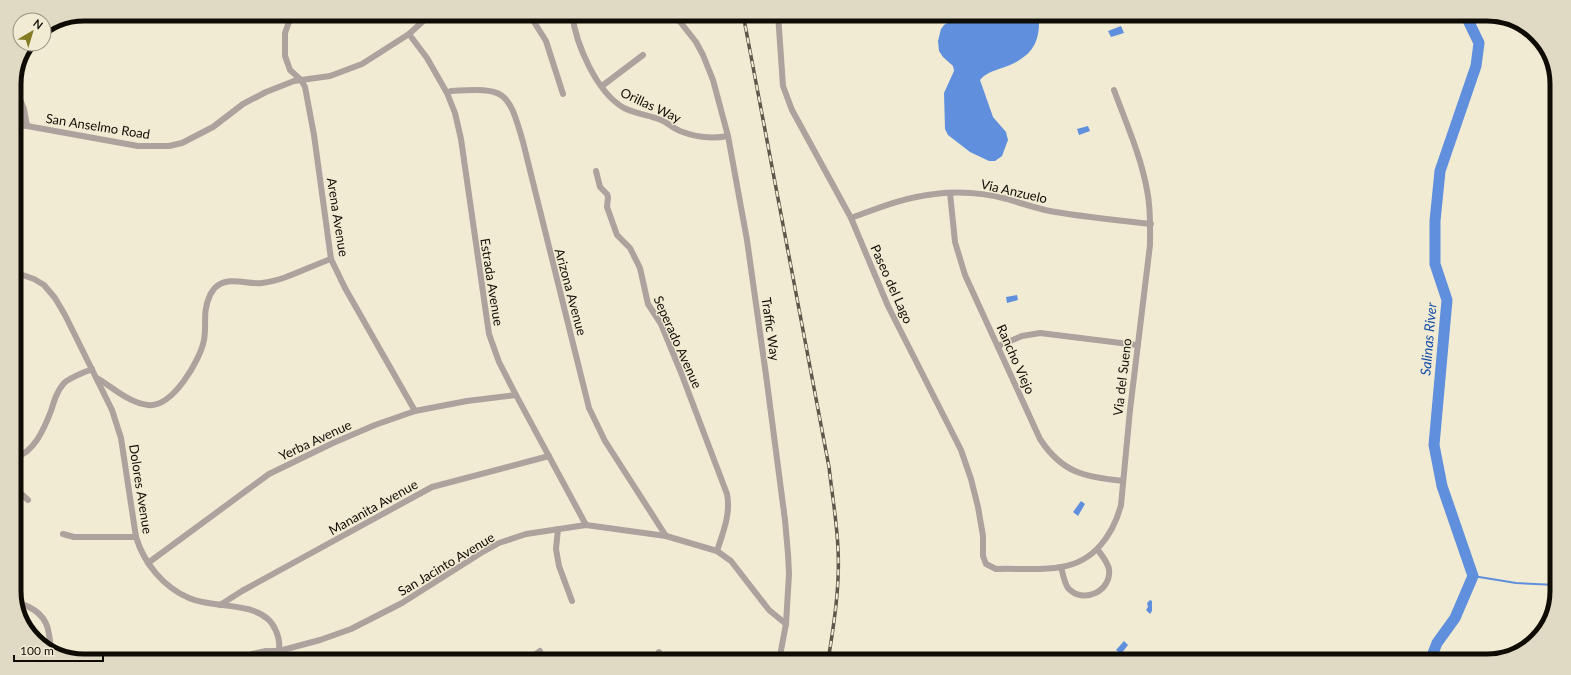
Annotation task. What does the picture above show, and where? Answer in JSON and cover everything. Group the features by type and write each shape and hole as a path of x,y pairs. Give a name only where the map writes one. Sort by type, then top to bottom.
{"street":[{"name":"Arena Avenue","path":"288,21 285,33 285,56 290,70 301,80 305,87 314,135 331,259 345,288 415,411"},
{"name":"San Anselmo Road","path":"21,126 138,146 169,146 182,143 194,138 243,104 253,99 301,80 330,76 362,64 409,34 423,21"},
{"path":"533,21 546,41 563,94"},
{"name":"Orillas Way","path":"574,21 582,51 594,75 610,98 633,112 654,117 679,131 694,136 715,138 728,136"},
{"name":"Traffic Way","path":"680,21 696,42 713,80 728,136 747,240 785,520 789,574 786,624 780,654"},
{"name":"Paseo del Lago","path":"778,21 783,86 792,110 851,218 888,306 961,450 971,479 978,507 983,536 983,556 986,564"},
{"name":"Estrada Avenue","path":"409,34 427,58 447,92 455,113 489,334 499,362 586,525"},
{"path":"602,86 643,55"},
{"name":"Via del Sueno","path":"986,564 996,568 1061,567 1083,559 1098,550 1111,530 1117,517 1122,498 1137,345 1150,245 1151,224 1148,190 1144,174 1114,90"},
{"name":"Arizona Avenue","path":"447,92 492,91 503,96 510,105 522,142 589,408 605,441 666,536"},
{"path":"21,102 28,126"},
{"name":"Seperado Avenue","path":"596,171 600,187 608,197 607,207 617,235 630,248 640,268 648,304 661,324 683,377 727,494 728,517 718,551"},
{"name":"Via Anzuelo","path":"851,218 900,200 923,195 950,193 988,195 1043,210 1151,224"},
{"name":"Rancho Viejo","path":"950,193 952,224 959,258 965,275 1044,445 1053,456 1071,470 1094,478 1123,481"},
{"path":"97,378 138,403 150,405 161,402 179,387 201,350 204,340 206,304 216,286 234,281 262,283 288,277 331,259"},
{"name":"Dolores Avenue","path":"21,275 34,279 49,291 65,315 112,410 121,438 136,537 148,563 163,582 179,593 196,601 250,609 266,617 271,621 276,630 280,645 278,654"},
{"path":"998,346 1022,336 1040,333 1137,345"},
{"path":"21,456 29,451 34,444 47,420 57,394 65,383 92,369"},
{"name":"Yerba Avenue","path":"148,563 269,474 340,440 375,425 415,411 467,401 516,395"},
{"name":"Mananita Avenue","path":"220,605 242,590 337,540 432,487 549,456"},
{"path":"21,494 28,500"},
{"name":"San Jacinto Avenue","path":"252,654 266,651 279,651 326,638 351,629 382,614 424,590 499,543 526,534 586,525 666,536 718,551 731,560 769,610 786,624"},
{"path":"558,529 556,549 558,560 572,601"},
{"path":"63,534 74,537 136,537"},
{"path":"1061,567 1064,582 1072,591 1083,596 1095,594 1104,586 1109,576 1107,564 1098,550"},
{"path":"22,603 44,618 50,644"},
{"path":"279,651 282,654"},
{"path":"536,654 540,651"}],"water":[{"path":"950,21 1039,21 1037,38 1030,51 1025,56 1018,61 990,72 980,80 993,117 1006,132 1008,140 1002,156 995,161 989,161 970,152 948,135 945,129 944,93 954,71 953,66 939,51 938,41 941,29"},
{"path":"1121,26 1124,33 1111,37 1108,31"},
{"path":"1088,126 1090,131 1079,135 1077,129"},
{"path":"1017,295 1018,300 1007,303 1006,297"},
{"path":"1081,501 1085,504 1078,516 1073,512"},
{"path":"1150,600 1152,601 1152,611 1150,614 1146,610 1148,607 1147,603"},
{"path":"1124,641 1128,645 1121,654 1116,650"}],"waterway":[{"name":"Salinas River","path":"1433,654 1437,643 1455,618 1473,576 1442,486 1434,445 1447,300 1435,264 1435,221 1440,171 1476,66 1479,43 1468,21"},
{"path":"1473,576 1516,583 1550,585"}],"railway":[{"path":"744,21 829,467 838,549 836,605 829,654"}]}
